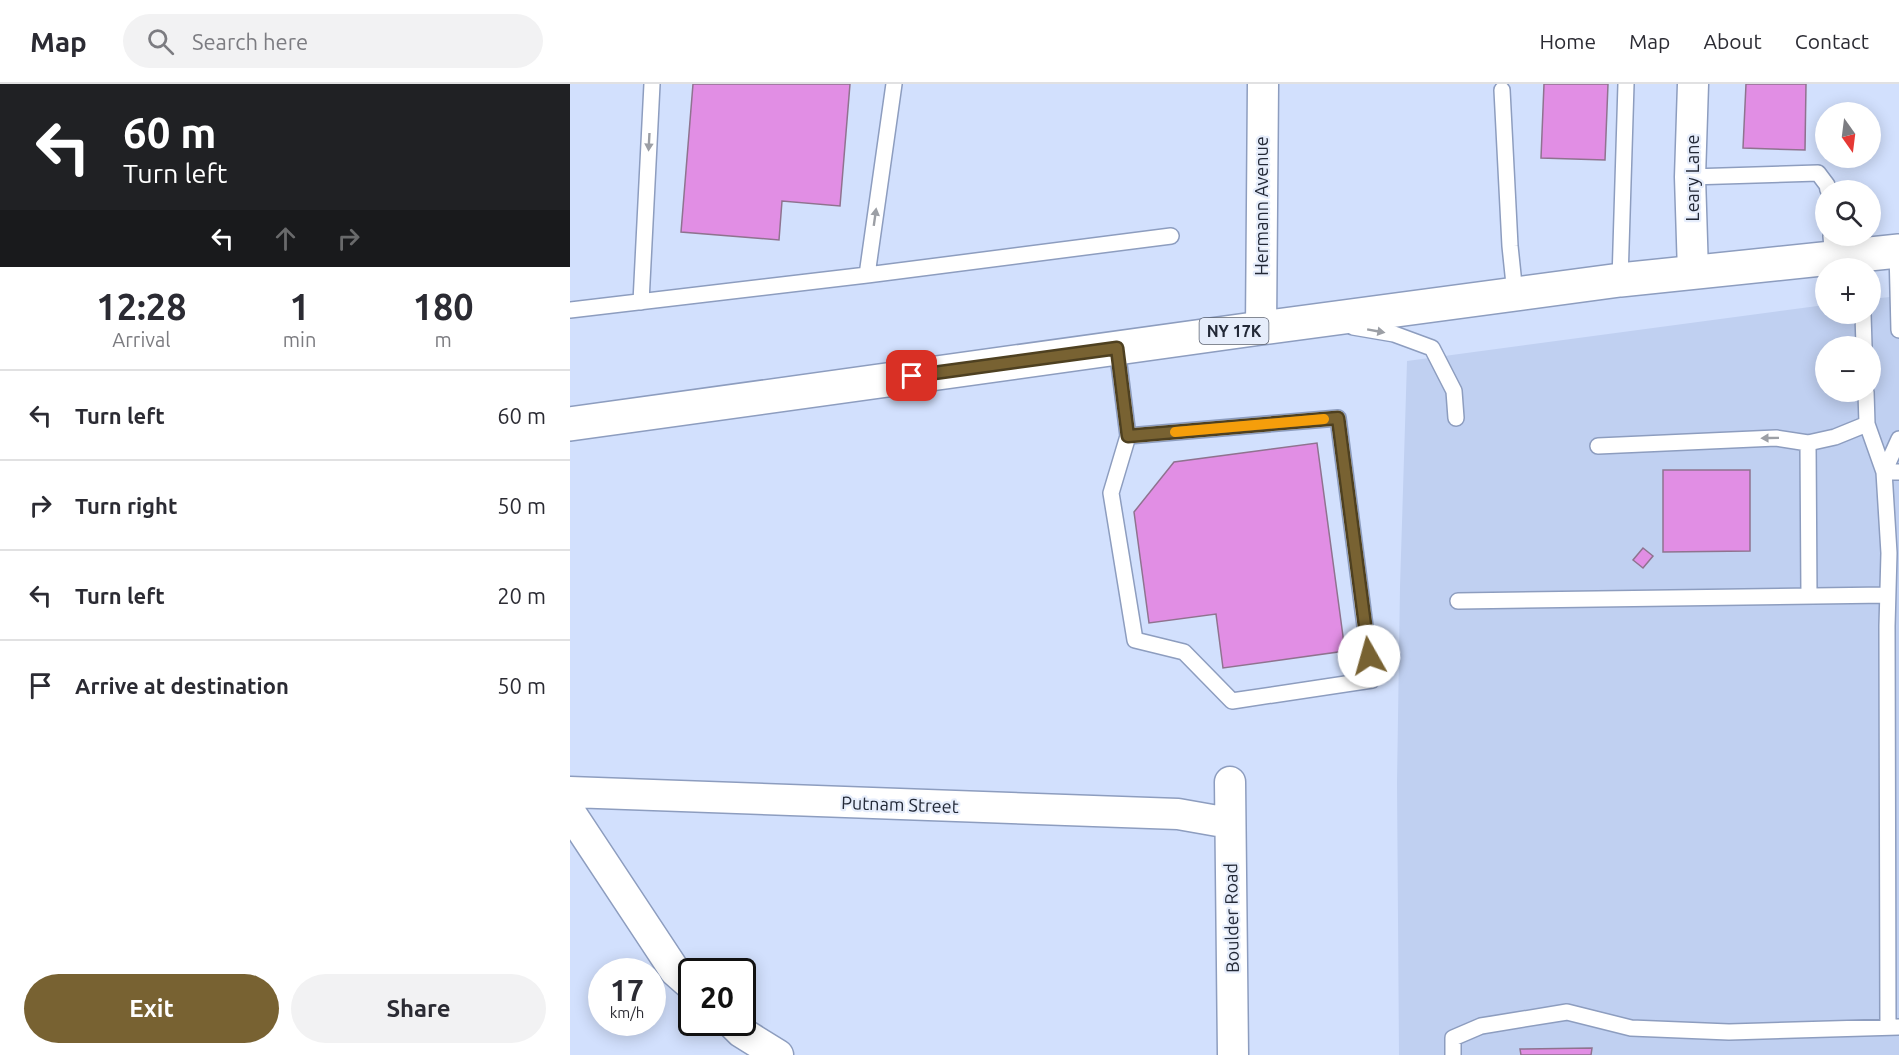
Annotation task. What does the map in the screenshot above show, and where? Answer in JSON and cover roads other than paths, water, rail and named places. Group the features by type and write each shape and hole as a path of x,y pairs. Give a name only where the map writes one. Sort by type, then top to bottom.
{"main road":[{"name":"NY 17K","path":"570,424 1620,280 1898,251"}],"street":[{"name":"Hermann Avenue","path":"1261,328 1263,84"},
{"name":"Leary Lane","path":"1693,84 1690,177 1693,272"},
{"name":"Boulder Road","path":"1230,782 1233,1055"},
{"name":"Putnam Street","path":"570,792 1178,814 1229,823"},
{"path":"570,812 678,974"},
{"path":"747,1036 778,1055"}],"lane":[{"path":"641,302 652,84"},
{"path":"867,275 894,84"},
{"path":"1620,280 1626,84"},
{"path":"1502,90 1510,246 1515,294"},
{"path":"1690,177 1818,173 1823,180"},
{"path":"570,310 1171,236"},
{"path":"1898,251 1899,330"},
{"path":"1318,320 1394,334 1432,348 1454,391 1456,418"},
{"path":"1117,348 1128,436 1111,493 1135,640 1184,652 1232,701 1372,680 1338,418 1128,436"},
{"path":"1866,402 1867,424 1891,472"},
{"path":"1598,446 1776,438 1808,442 1835,437 1867,424"},
{"path":"1453,1055 1453,1038 1481,1026 1568,1012 1631,1028 1730,1032 1894,1027 1887,595 1891,472 1899,439"},
{"path":"1808,442 1809,596"},
{"path":"1458,601 1887,595"}]}
